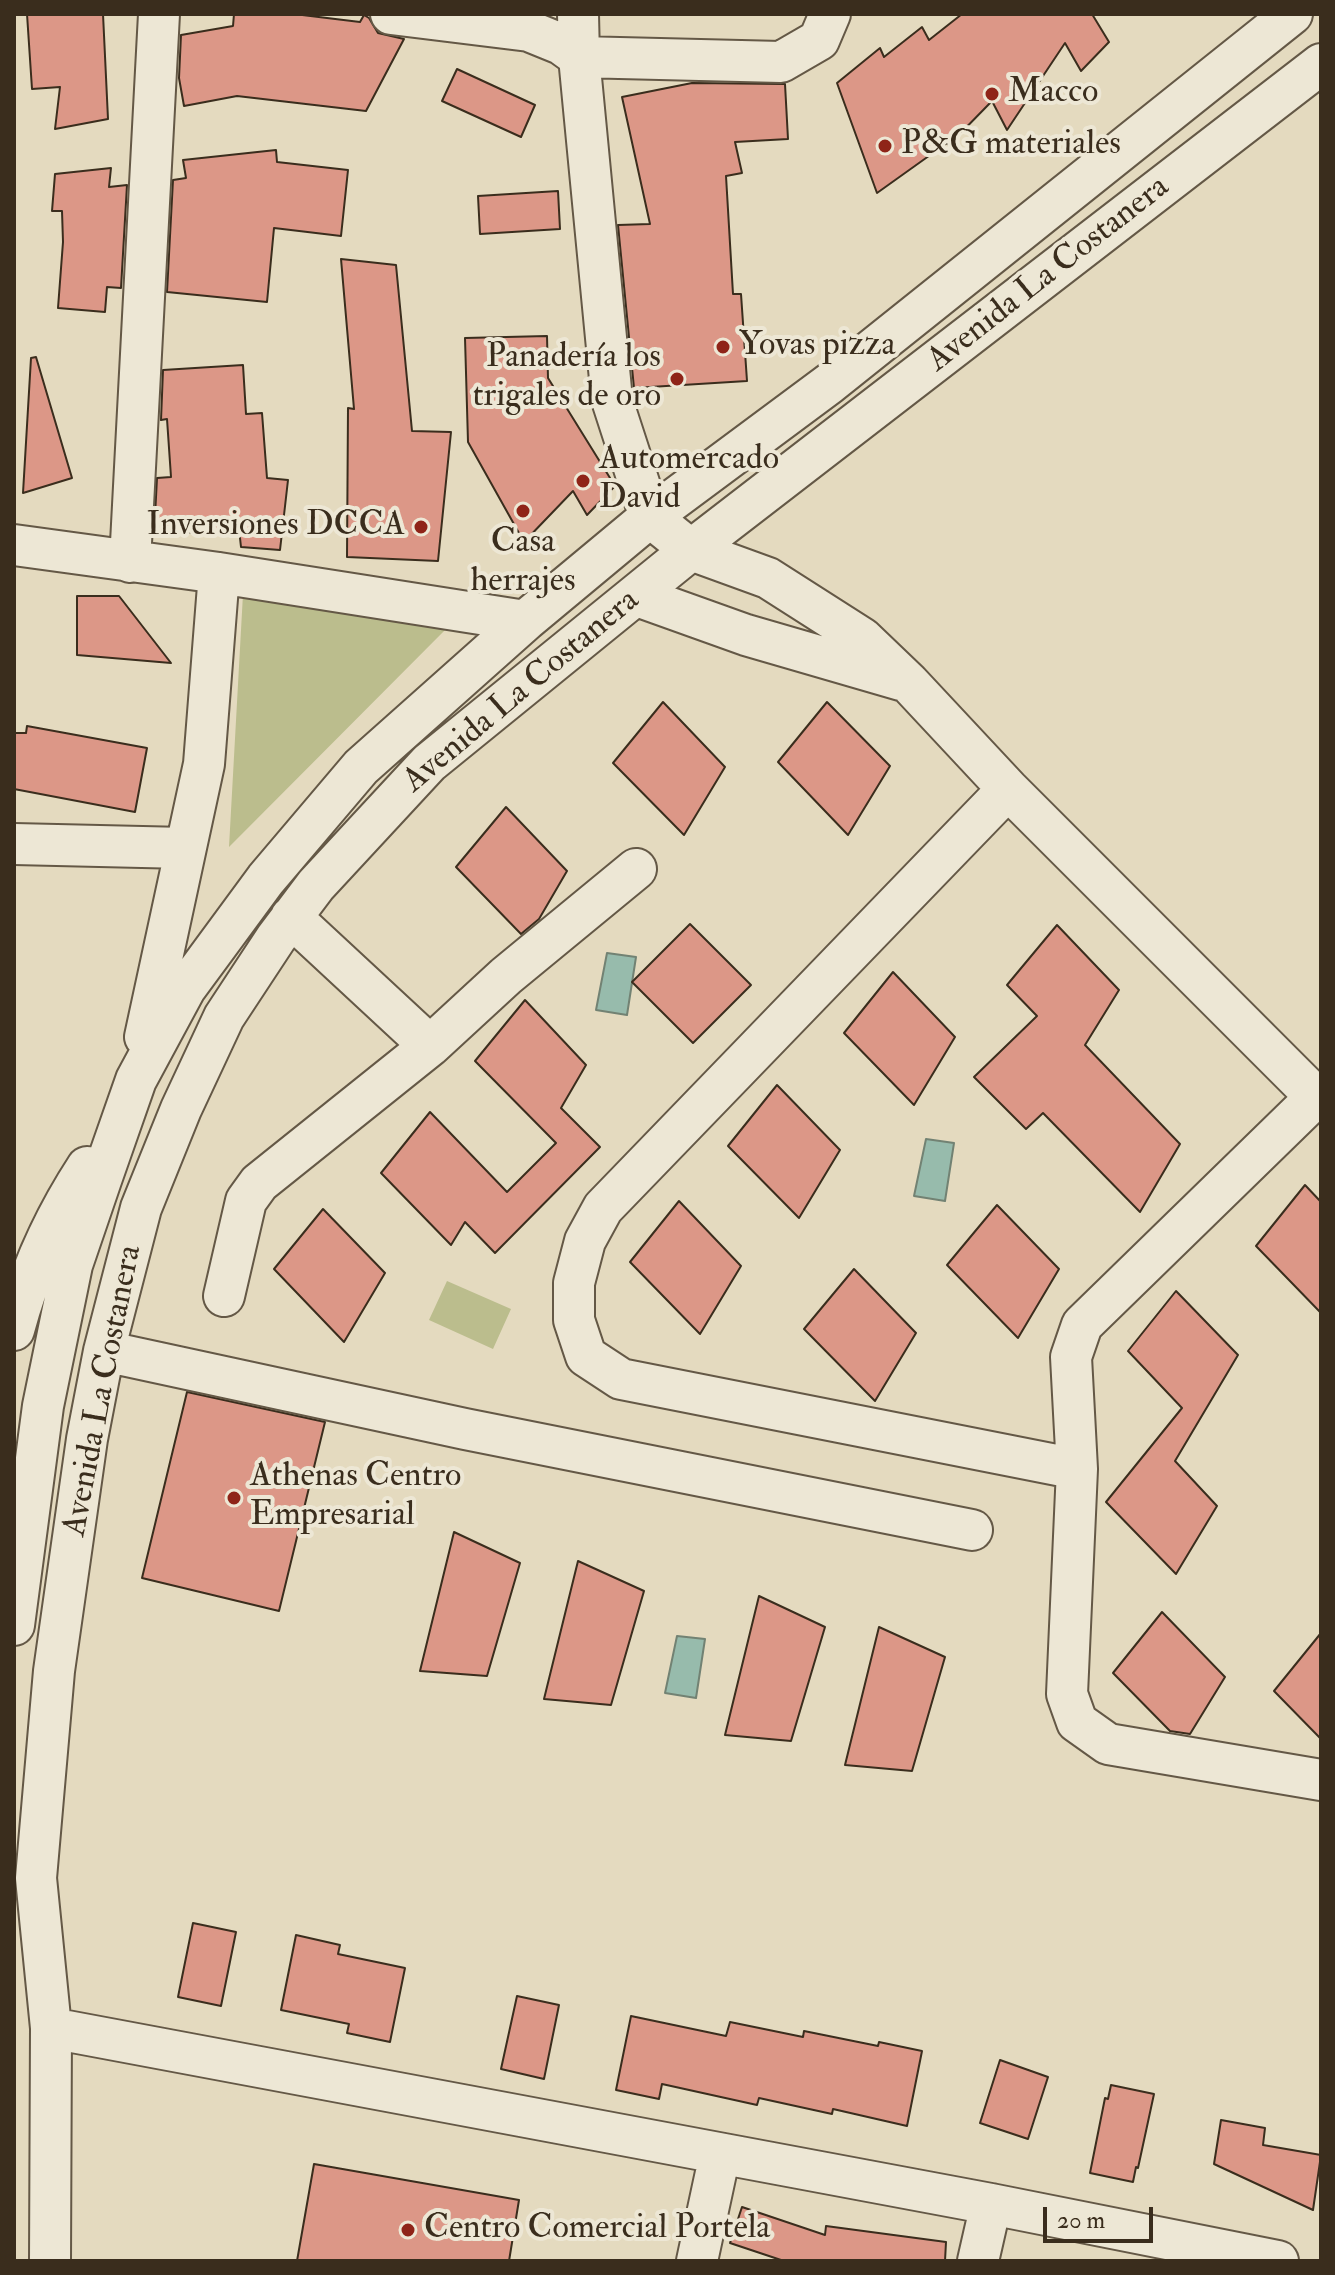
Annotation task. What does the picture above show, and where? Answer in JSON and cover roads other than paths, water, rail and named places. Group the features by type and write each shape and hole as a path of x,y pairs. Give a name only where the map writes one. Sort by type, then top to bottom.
{"street":[{"path":"130,562 159,14"},
{"path":"391,14 529,31 561,44 579,57 781,62 819,40 830,14"},
{"path":"578,14 579,57 612,400 650,517 691,550 768,578 862,638 1318,1099 1082,1325 1071,1357 1077,1469 1067,1694 1077,1722 1108,1744 1321,1780"},
{"name":"Avenida La Costanera","path":"14,1625 43,1406 69,1281 132,1093 185,989 266,879 361,767 525,621 650,517 829,384 1292,14"},
{"name":"Avenida La Costanera","path":"36,1878 29,1770 54,1671 87,1439 104,1351 141,1208 181,1109 224,1017 291,917 316,885 429,763 691,550 1321,64"},
{"path":"14,545 219,573 525,621"},
{"path":"14,1330 23,1296 67,1198 132,1093 204,764 219,573"},
{"path":"637,596 746,635 909,683"},
{"path":"1008,789 603,1208 585,1241 574,1283 574,1320 586,1356 621,1379 1077,1469"},
{"path":"14,844 185,848"},
{"path":"224,1296 246,1201 259,1183 430,1046 506,976 636,869"},
{"path":"291,917 430,1046"},
{"path":"104,1351 465,1429 972,1530"},
{"path":"14,1838 36,1878 51,2028 50,2261"},
{"path":"51,2028 991,2204 1233,2257 1278,2261"},
{"path":"697,2261 720,2154"},
{"path":"978,2261 991,2204"}],"place":[{"name":"Macco","path":"992,94"},
{"name":"P&G materiales","path":"885,146"},
{"name":"Yovas pizza","path":"723,347"},
{"name":"Panadería los trigales de oro","path":"677,379"},
{"name":"Automercado David","path":"583,481"},
{"name":"Casa herrajes","path":"523,511"},
{"name":"Inversiones DCCA","path":"421,527"},
{"name":"Athenas Centro Empresarial","path":"234,1498"},
{"name":"Centro Comercial Portela","path":"408,2230"}]}
